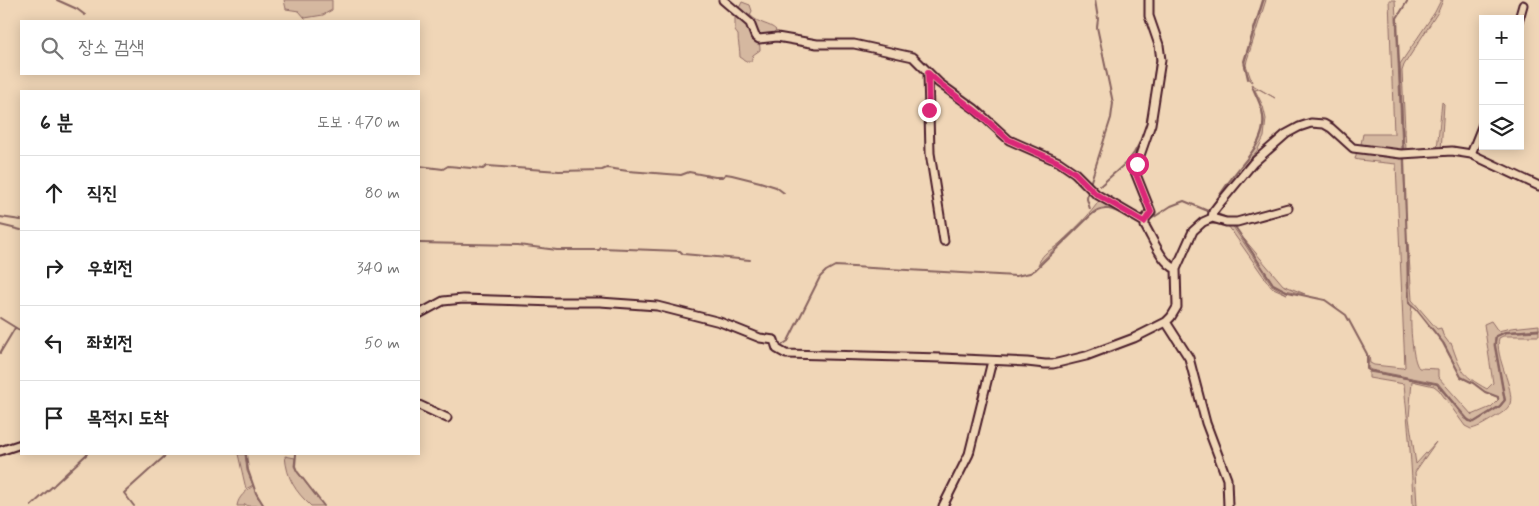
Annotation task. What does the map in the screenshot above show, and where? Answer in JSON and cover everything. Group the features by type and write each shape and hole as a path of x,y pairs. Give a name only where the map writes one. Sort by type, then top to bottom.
{"street":[{"path":"723,0 750,23 754,36 759,39 776,37 817,44 840,43 860,45 907,55 917,60 939,83 982,116 1009,140 1058,162 1075,173 1096,194 1144,222 1165,260 1171,267 1176,269"},
{"path":"1144,222 1151,212 1139,186 1135,168 1151,124 1161,60 1159,45 1149,16 1149,0"},
{"path":"1519,15 1523,5"},
{"path":"928,73 930,153 944,241"},
{"path":"1212,218 1213,212 1220,202 1253,163 1286,134 1299,126 1311,123 1324,124 1349,145 1358,149 1401,154 1452,152 1470,154 1539,186"},
{"path":"1470,154 1479,133"},
{"path":"420,313 443,301 463,299 648,305 720,322 760,338 774,340 777,349 786,354 1045,364 1063,362 1086,356 1134,338 1166,322 1177,307 1176,269 1193,231 1203,222 1212,218 1226,222 1237,222 1288,208"},
{"path":"1166,322 1189,358 1206,423 1227,479 1228,506"},
{"path":"943,506 969,454 992,361"},
{"path":"420,405 447,418"},
{"path":"0,451 20,444"}],"shaded area":[{"path":"284,0 332,0 332,10 323,15 305,18 299,11 286,9"},
{"path":"1264,0 1266,0 1246,65 1252,82 1244,65"},
{"path":"1389,0 1395,0 1396,18 1402,149 1397,150 1361,144 1363,134 1394,134"},
{"path":"1441,0 1443,0 1438,12 1402,71 1406,150 1437,149 1442,102 1444,104 1441,151 1397,152 1404,151 1400,64"},
{"path":"742,2 750,5 752,11 750,15 776,30 771,36 759,38 737,12"},
{"path":"735,14 748,25 758,39 760,50 753,55 751,61 746,61 740,57 738,35 735,31"},
{"path":"1251,84 1275,98 1259,89 1255,90 1263,106 1266,119 1264,137 1257,151 1245,164 1224,196 1210,211 1231,179 1253,152 1261,137 1264,120 1259,101"},
{"path":"1357,151 1403,156 1407,282 1409,304 1412,307 1413,348 1419,368 1438,369 1438,377 1472,415 1491,407 1499,399 1461,377 1444,343 1410,303 1408,242 1412,300 1437,329 1441,328 1443,335 1451,343 1466,375 1478,384 1487,389 1493,383 1484,324 1491,321 1498,331 1539,325 1539,329 1505,332 1495,336 1494,345 1504,400 1499,406 1474,422 1466,418 1438,383 1368,368 1369,355 1370,363 1374,365 1405,367 1396,164 1355,159"},
{"path":"1101,198 1143,224 1111,209 1098,209 1038,265 1045,254 1077,227"},
{"path":"1211,221 1232,225 1272,285 1287,294 1271,287 1229,227 1219,224 1202,225"},
{"path":"1244,239 1283,285 1305,294 1285,290 1274,285"},
{"path":"1539,331 1539,336 1503,336 1499,338 1499,354 1510,390 1510,404 1502,413 1477,427 1471,429 1465,426 1439,390 1434,386 1412,381 1409,418 1416,464 1436,442 1415,472 1417,506 1413,506 1404,384 1369,378 1369,372 1437,384 1465,419 1474,423 1500,407 1505,400 1495,345 1496,337 1505,333"},
{"path":"238,455 245,455 247,471 253,485 246,489"},
{"path":"285,456 295,458 294,466 297,472 324,506 311,506 300,495 290,478"},
{"path":"253,486 264,506 248,506 245,504 244,506 237,506 245,492"}],"waterway":[{"path":"57,0 77,9 85,15"},
{"path":"1090,184 1111,118 1113,103 1097,27 1098,19 1095,0"},
{"path":"1145,0 1146,11"},
{"path":"1248,79 1244,61 1263,0"},
{"path":"1397,151 1403,150 1397,18 1408,0"},
{"path":"1145,131 1151,103 1157,54"},
{"path":"1148,221 1171,206 1184,201 1208,211 1255,148 1259,139 1263,121 1262,111 1252,86"},
{"path":"1100,186 1128,161 1143,137"},
{"path":"1361,145 1367,146"},
{"path":"1404,157 1409,303 1443,343 1461,377 1485,392 1498,397 1498,399"},
{"path":"420,166 443,169 448,166 483,169 487,166 559,171 602,170 607,168 681,175 689,172 715,177 722,177 726,174 776,187 784,193"},
{"path":"1088,189 1087,199 1090,209"},
{"path":"777,345 782,345 788,341 820,277 835,266 1016,276 1035,270 1097,211 1109,209 1141,224"},
{"path":"1215,213 1229,219"},
{"path":"0,217 20,220"},
{"path":"0,225 20,230"},
{"path":"1234,225 1273,284 1288,292 1325,300 1346,315 1367,354 1367,369 1437,384 1469,421 1474,422 1500,406 1505,400 1495,345 1496,336 1505,332 1539,330"},
{"path":"420,243 518,245 557,250 599,250 601,248 680,251 683,254 750,260"},
{"path":"0,318 20,330"},
{"path":"0,353 15,328"},
{"path":"55,484 86,455"},
{"path":"134,506 124,493 166,455"},
{"path":"246,455 248,470 256,493 264,506"},
{"path":"296,455 295,466 297,471 324,506"},
{"path":"31,506 54,485"}],"route":[{"path":"929,110 928,73 1009,140 1050,157 1075,173 1096,194 1144,222 1151,212 1139,186 1135,172 1137,164"}]}
